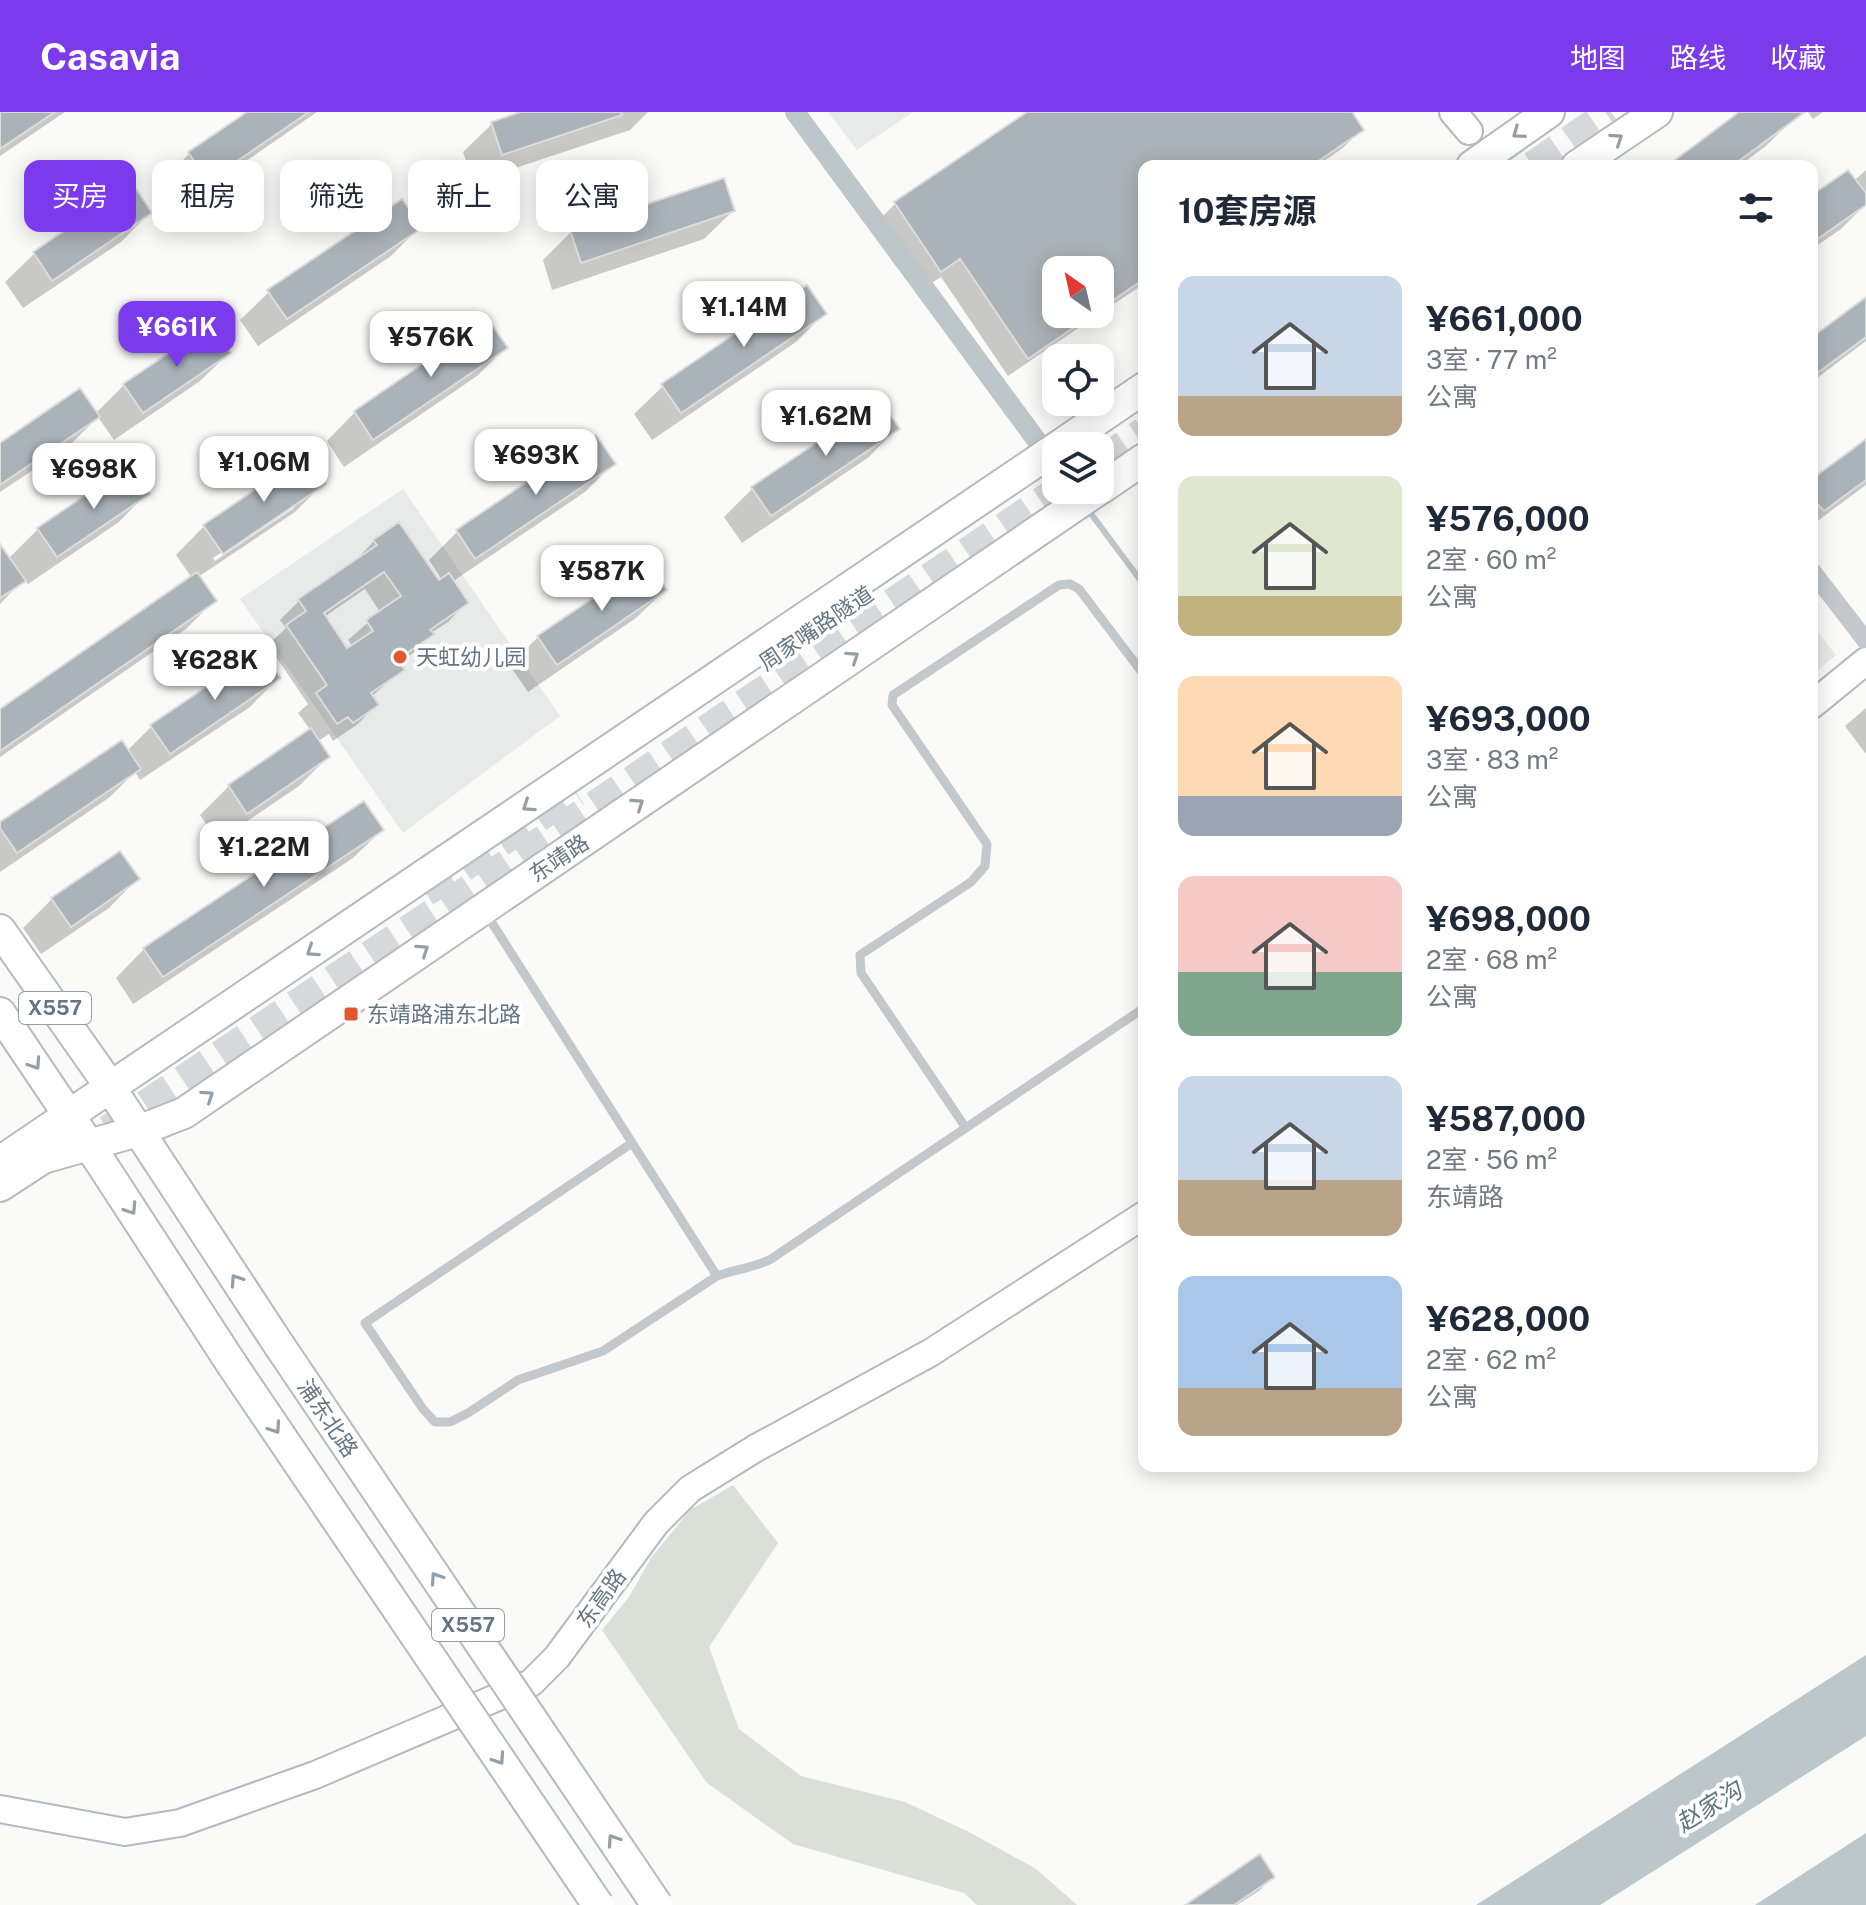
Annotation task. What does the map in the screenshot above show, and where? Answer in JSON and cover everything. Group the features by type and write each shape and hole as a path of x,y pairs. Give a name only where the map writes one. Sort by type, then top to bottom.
{"main road":[{"path":"1489,160 1549,112"},
{"path":"1586,160 1657,112"},
{"path":"1079,432 1138,392"},
{"path":"1102,432 1138,406"},
{"path":"0,1162 1042,457"},
{"name":"东靖路","path":"1114,480 1138,463"},
{"name":"周家嘴路隧道","path":"576,792 1042,474"},
{"name":"东靖路","path":"0,1186 43,1158 138,1131 184,1113 1078,504"},
{"name":"浦东北路","path":"0,930 109,1087 657,1905"},
{"name":"X557","path":"0,1013 69,1116"},
{"path":"69,1116 87,1144"},
{"name":"X557","path":"87,1144 231,1363 598,1905"}],"street":[{"path":"1461,122 1485,160"},
{"path":"1818,579 1866,641"},
{"path":"1818,700 1866,661"},
{"name":"东高路","path":"0,1809 125,1832 180,1823 315,1775 531,1683 557,1657 656,1523 690,1489 756,1448 930,1353 1138,1219"}],"lane":[{"path":"966,1128 861,973 860,955 971,882 985,866 987,844 892,705 893,695 1059,585 1070,584 1079,589 1138,667"},
{"path":"483,909 717,1276"},
{"path":"632,1143 365,1323 435,1422 450,1422 468,1413 518,1380 603,1351 717,1276 736,1269 755,1268 771,1259 1138,1012"}],"shaded area":[{"path":"828,112 913,112 857,150"},
{"name":"天虹幼儿园","path":"403,489 560,716 403,833 240,599"},
{"path":"1818,632 1836,655 1818,670"},
{"path":"733,1485 778,1543 709,1647 739,1729 801,1776 905,1802 971,1833 1036,1869 1077,1905 977,1905 964,1893 793,1844 707,1783 602,1630 629,1597 651,1558 690,1510"}],"water":[{"name":"赵家沟","path":"1866,1655 1866,1736 1600,1905 1476,1905"},
{"path":"1866,1833 1866,1905 1755,1905"}],"building":[{"path":"0,112 55,112 0,149"},
{"path":"247,112 309,112 239,160 194,160 188,152"},
{"path":"520,112 621,112 622,115 502,155 491,122"},
{"path":"1027,112 1352,112 1364,130 1320,160 1138,160 1138,283 1114,299 1114,256 1042,256 1042,328 1073,328 1050,344 1042,344 1042,349 1028,359 960,259 941,272 894,202"},
{"path":"1739,112 1805,112 1740,160 1675,160"},
{"path":"1848,170 1866,193 1866,205 1818,239 1818,191"},
{"path":"724,178 735,211 581,263 571,232 648,232 648,204"},
{"path":"136,189 152,213 136,224"},
{"path":"402,199 408,208 408,232 416,232 287,319 267,290 353,232 392,232 392,206"},
{"path":"62,232 124,232 52,281 33,252"},
{"path":"807,285 827,314 681,413 661,384"},
{"path":"1866,297 1866,337 1818,373 1818,333"},
{"path":"488,319 508,348 373,440 354,411"},
{"path":"212,324 231,353 143,413 123,384"},
{"path":"80,388 100,417 0,485 0,443"},
{"path":"880,400 900,429 771,516 751,487"},
{"path":"596,435 616,464 475,559 456,530"},
{"path":"1866,439 1866,480 1824,511 1818,504 1818,475"},
{"path":"306,455 326,484 223,554 203,525"},
{"path":"130,465 150,494 57,557 37,528"},
{"path":"399,522 439,580 449,573 469,603 430,630 435,634 397,660 405,670 371,693 379,705 353,723 348,717 337,724 316,693 327,685 286,625 306,611 298,599 377,545 373,540","holes":["384,572 401,596 366,620 373,631 347,648 324,613"]},
{"path":"0,544 26,581 0,598"},
{"path":"648,561 667,590 557,665 537,636"},
{"path":"197,572 217,601 0,751 0,709"},
{"path":"261,650 281,678 170,754 150,725"},
{"path":"311,728 330,757 247,814 228,785"},
{"path":"122,740 141,769 17,853 0,828 0,822"},
{"path":"364,801 384,830 163,977 143,948"},
{"path":"120,851 140,879 71,927 51,898"},
{"path":"1260,1854 1275,1877 1234,1905 1185,1905"}],"waterway":[{"path":"795,112 1040,445"},
{"path":"1089,511 1138,577"}],"tunnel":[{"path":"1542,160 1611,112"},
{"path":"1114,452 1138,436"},
{"path":"108,1130 593,807 1042,502"},
{"path":"425,892 576,792"}],"place":[{"name":"天虹幼儿园","path":"400,657"},
{"name":"东靖路浦东北路","path":"351,1014"}]}
